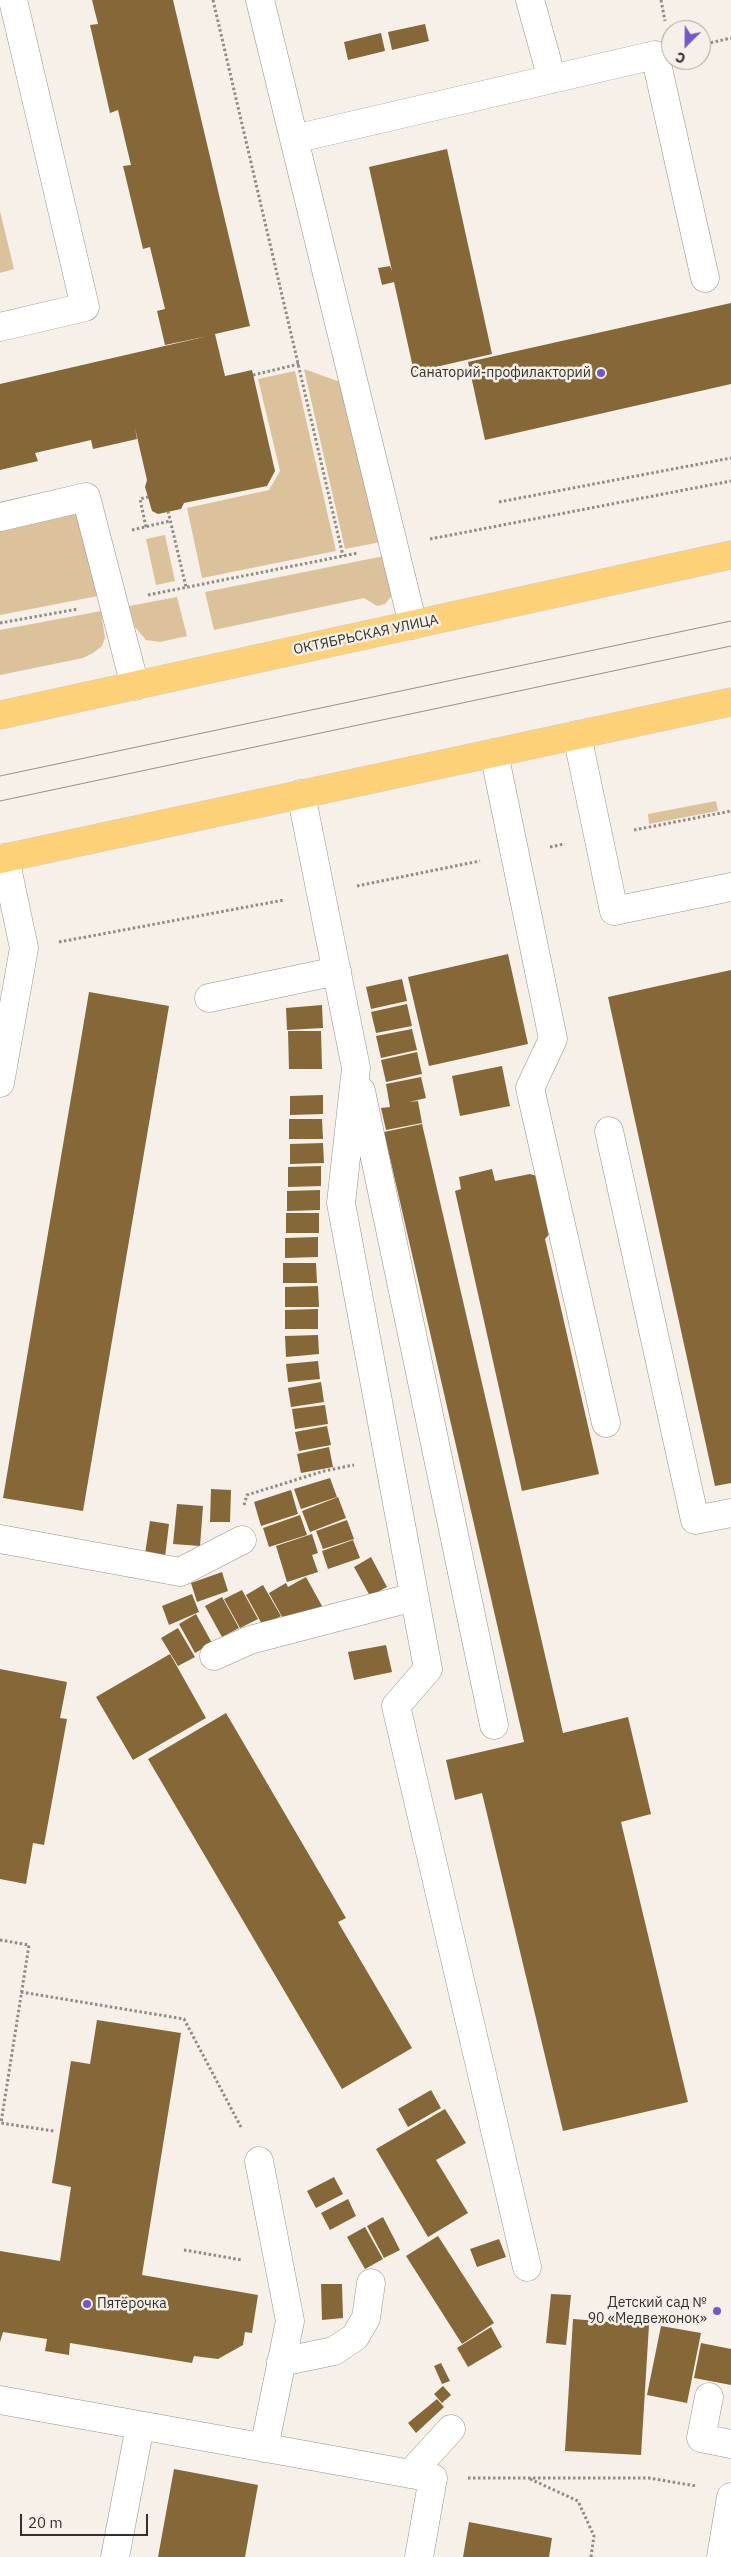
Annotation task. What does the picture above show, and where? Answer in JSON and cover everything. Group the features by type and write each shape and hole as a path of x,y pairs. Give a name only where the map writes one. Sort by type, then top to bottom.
{"main road":[{"name":"ОКТЯБРЬСКАЯ УЛИЦА","path":"0,715 731,555"},
{"path":"3,859 731,702"}],"lane":[{"path":"0,327 86,307 13,0"},
{"path":"260,0 413,625"},
{"path":"530,0 552,79"},
{"path":"294,139 655,55 705,278"},
{"path":"0,516 86,498 135,686"},
{"path":"577,735 614,911 731,887"},
{"path":"494,753 553,1039 530,1088 606,1423"},
{"path":"301,794 356,1068 494,1725"},
{"path":"0,1083 24,948 3,859"},
{"path":"208,998 338,971"},
{"path":"356,1068 341,1203 428,1669 396,1706 527,2267"},
{"path":"609,1130 695,1520 731,1512"},
{"path":"0,1539 180,1572 242,1540"},
{"path":"214,1656 250,1640 414,1597"},
{"path":"259,2161 290,2321 264,2448"},
{"path":"281,2362 334,2351 354,2336 366,2318 371,2283"},
{"path":"709,2397 701,2438 731,2444"},
{"path":"0,2400 421,2476"},
{"path":"115,2557 140,2426"},
{"path":"419,2557 421,2476 451,2429"},
{"path":"721,2557 731,2497"}],"path":[{"path":"214,0 343,556"},
{"path":"711,42 731,38"},
{"path":"253,375 299,364"},
{"path":"499,502 731,458"},
{"path":"0,623 731,481"},
{"path":"146,527 140,499 148,497"},
{"path":"168,511 186,588"},
{"path":"24,948 322,893 731,811"},
{"path":"242,1540 238,1523 247,1495 324,1471 389,1459"},
{"path":"0,1940 29,1945 0,2122 54,2131"},
{"path":"21,1992 184,2019 259,2161"},
{"path":"184,2250 279,2267"},
{"path":"421,2476 649,2478 704,2488"},
{"path":"527,2478 578,2501 594,2536 591,2557"}],"shaded area":[{"path":"0,211 14,269 0,273"},
{"path":"304,369 343,383 381,542 345,549"},
{"path":"295,371 336,551 202,578 187,508 269,490 280,471 258,379"},
{"path":"79,513 98,596 0,615 0,530"},
{"path":"165,535 175,581 156,585 146,539"},
{"path":"384,556 393,594 385,604 377,606 364,598 214,630 205,592"},
{"path":"177,597 187,636 160,642 146,640 135,627 129,606"},
{"path":"101,611 105,638 102,646 93,653 83,658 0,675 0,630"},
{"path":"716,801 718,811 649,824 648,814"}],"building":[{"path":"92,0 173,0 250,326 215,334 225,376 252,370 275,471 267,486 184,503 181,509 158,514 152,511 145,487 147,480 135,428 137,439 93,449 91,440 35,453 38,461 0,470 0,384 208,336 165,345 157,311 165,309 150,247 143,249 123,166 131,165 118,110 110,113 90,25 98,24"},
{"path":"425,24 429,41 392,50 388,32"},
{"path":"381,33 385,51 348,60 344,42"},
{"path":"447,149 492,354 414,372 394,282 382,285 378,268 390,266 392,271 369,167"},
{"name":"Санаторий-профилакторий","path":"731,303 731,384 485,440 468,362"},
{"path":"508,954 528,1044 429,1066 408,977"},
{"path":"731,970 731,1483 715,1486 608,997"},
{"path":"402,979 407,1001 371,1009 366,987"},
{"path":"89,992 169,1006 83,1511 3,1498"},
{"path":"407,1004 412,1026 376,1033 371,1012"},
{"path":"322,1005 323,1028 287,1030 286,1008"},
{"path":"412,1029 417,1050 381,1058 376,1036"},
{"path":"288,1031 321,1031 322,1069 289,1069"},
{"path":"417,1052 422,1074 386,1082 381,1060"},
{"path":"502,1066 510,1106 460,1116 452,1076"},
{"path":"421,1077 426,1098 409,1102 418,1101 422,1123 386,1130 381,1108 390,1107 386,1084"},
{"path":"323,1095 323,1114 290,1115 290,1096"},
{"path":"289,1119 322,1119 323,1139 289,1139"},
{"path":"422,1124 563,1733 628,1717 651,1814 621,1822 688,2102 563,2131 482,1793 455,1800 446,1760 524,1742 384,1132"},
{"path":"323,1143 324,1163 290,1164 290,1144"},
{"path":"321,1166 321,1186 288,1187 288,1167"},
{"path":"492,1169 495,1181 530,1174 546,1179 557,1225 545,1239 599,1474 522,1491 455,1191 461,1189 459,1177"},
{"path":"320,1190 320,1210 287,1211 287,1191"},
{"path":"286,1213 319,1213 319,1233 286,1233"},
{"path":"318,1237 318,1257 285,1258 285,1238"},
{"path":"283,1263 316,1263 317,1283 283,1283"},
{"path":"318,1286 319,1307 285,1307 285,1287"},
{"path":"318,1309 318,1329 285,1329 285,1310"},
{"path":"318,1335 319,1354 286,1357 285,1336"},
{"path":"318,1361 320,1379 288,1382 286,1364"},
{"path":"321,1382 324,1402 291,1407 288,1388"},
{"path":"325,1405 328,1424 295,1429 292,1409"},
{"path":"327,1426 331,1445 299,1451 295,1432"},
{"path":"329,1447 333,1467 301,1473 297,1454"},
{"path":"330,1478 337,1497 301,1509 294,1489"},
{"path":"211,1489 231,1490 230,1522 210,1522"},
{"path":"291,1490 298,1514 261,1526 254,1502"},
{"path":"338,1497 346,1518 310,1532 302,1511"},
{"path":"177,1504 203,1506 200,1546 173,1544"},
{"path":"300,1515 307,1535 269,1547 263,1528"},
{"path":"347,1520 354,1539 323,1549 316,1531"},
{"path":"150,1521 169,1524 165,1557 145,1554"},
{"path":"312,1534 318,1553 312,1555 318,1572 287,1582 276,1546"},
{"path":"353,1540 360,1558 328,1569 322,1551"},
{"path":"371,1557 387,1587 370,1596 354,1567"},
{"path":"222,1572 228,1591 197,1602 191,1583"},
{"path":"306,1577 322,1606 305,1616 303,1612 285,1622 269,1593 286,1583 288,1587"},
{"path":"263,1585 281,1616 263,1626 246,1595"},
{"path":"242,1590 258,1619 240,1628 224,1599"},
{"path":"192,1594 199,1612 169,1625 162,1606"},
{"path":"222,1597 239,1628 222,1637 205,1606"},
{"path":"196,1614 212,1643 195,1653 179,1624"},
{"path":"178,1628 195,1657 178,1666 161,1638"},
{"path":"386,1645 392,1672 354,1680 348,1652"},
{"path":"170,1654 206,1718 133,1760 96,1697"},
{"path":"0,1669 67,1682 60,1718 67,1719 44,1845 33,1843 26,1884 0,1879"},
{"path":"226,1713 346,1918 338,1922 412,2048 342,2089 148,1759"},
{"path":"97,2020 181,2033 142,2275 258,2295 252,2333 245,2332 243,2345 218,2359 194,2356 192,2363 70,2343 69,2355 45,2351 47,2339 3,2332 0,2342 0,2251 60,2261 71,2187 52,2183 71,2061 90,2064"},
{"path":"431,2090 441,2108 408,2127 398,2109"},
{"path":"445,2109 466,2143 436,2160 468,2213 428,2237 376,2149"},
{"path":"334,2177 343,2194 316,2208 307,2191"},
{"path":"348,2199 356,2216 330,2230 321,2213"},
{"path":"383,2217 400,2250 384,2258 367,2226"},
{"path":"365,2227 383,2259 365,2269 347,2237"},
{"path":"438,2236 494,2323 462,2344 406,2256"},
{"path":"499,2239 506,2257 477,2267 470,2249"},
{"path":"321,2284 342,2284 343,2318 322,2320"},
{"path":"551,2294 571,2295 566,2345 546,2343"},
{"path":"573,2319 649,2325 641,2455 565,2451"},
{"path":"661,2326 701,2333 687,2403 647,2395"},
{"path":"491,2327 502,2347 468,2367 457,2348"},
{"path":"701,2343 731,2349 731,2385 694,2378"},
{"path":"441,2363 450,2381 442,2384 434,2366"},
{"path":"443,2386 451,2395 442,2403 434,2394"},
{"path":"437,2399 444,2407 416,2433 408,2423"},
{"path":"174,2469 258,2485 245,2557 158,2557"},
{"path":"469,2522 552,2538 549,2557 463,2557"}],"tram line":[{"path":"0,776 731,621"},
{"path":"0,801 731,646"}],"place":[{"name":"Санаторий-профилакторий","path":"601,373"},
{"name":"Пятёрочка","path":"87,2304"},
{"name":"Детский сад № 90 «Медвежонок»","path":"717,2311"}]}
